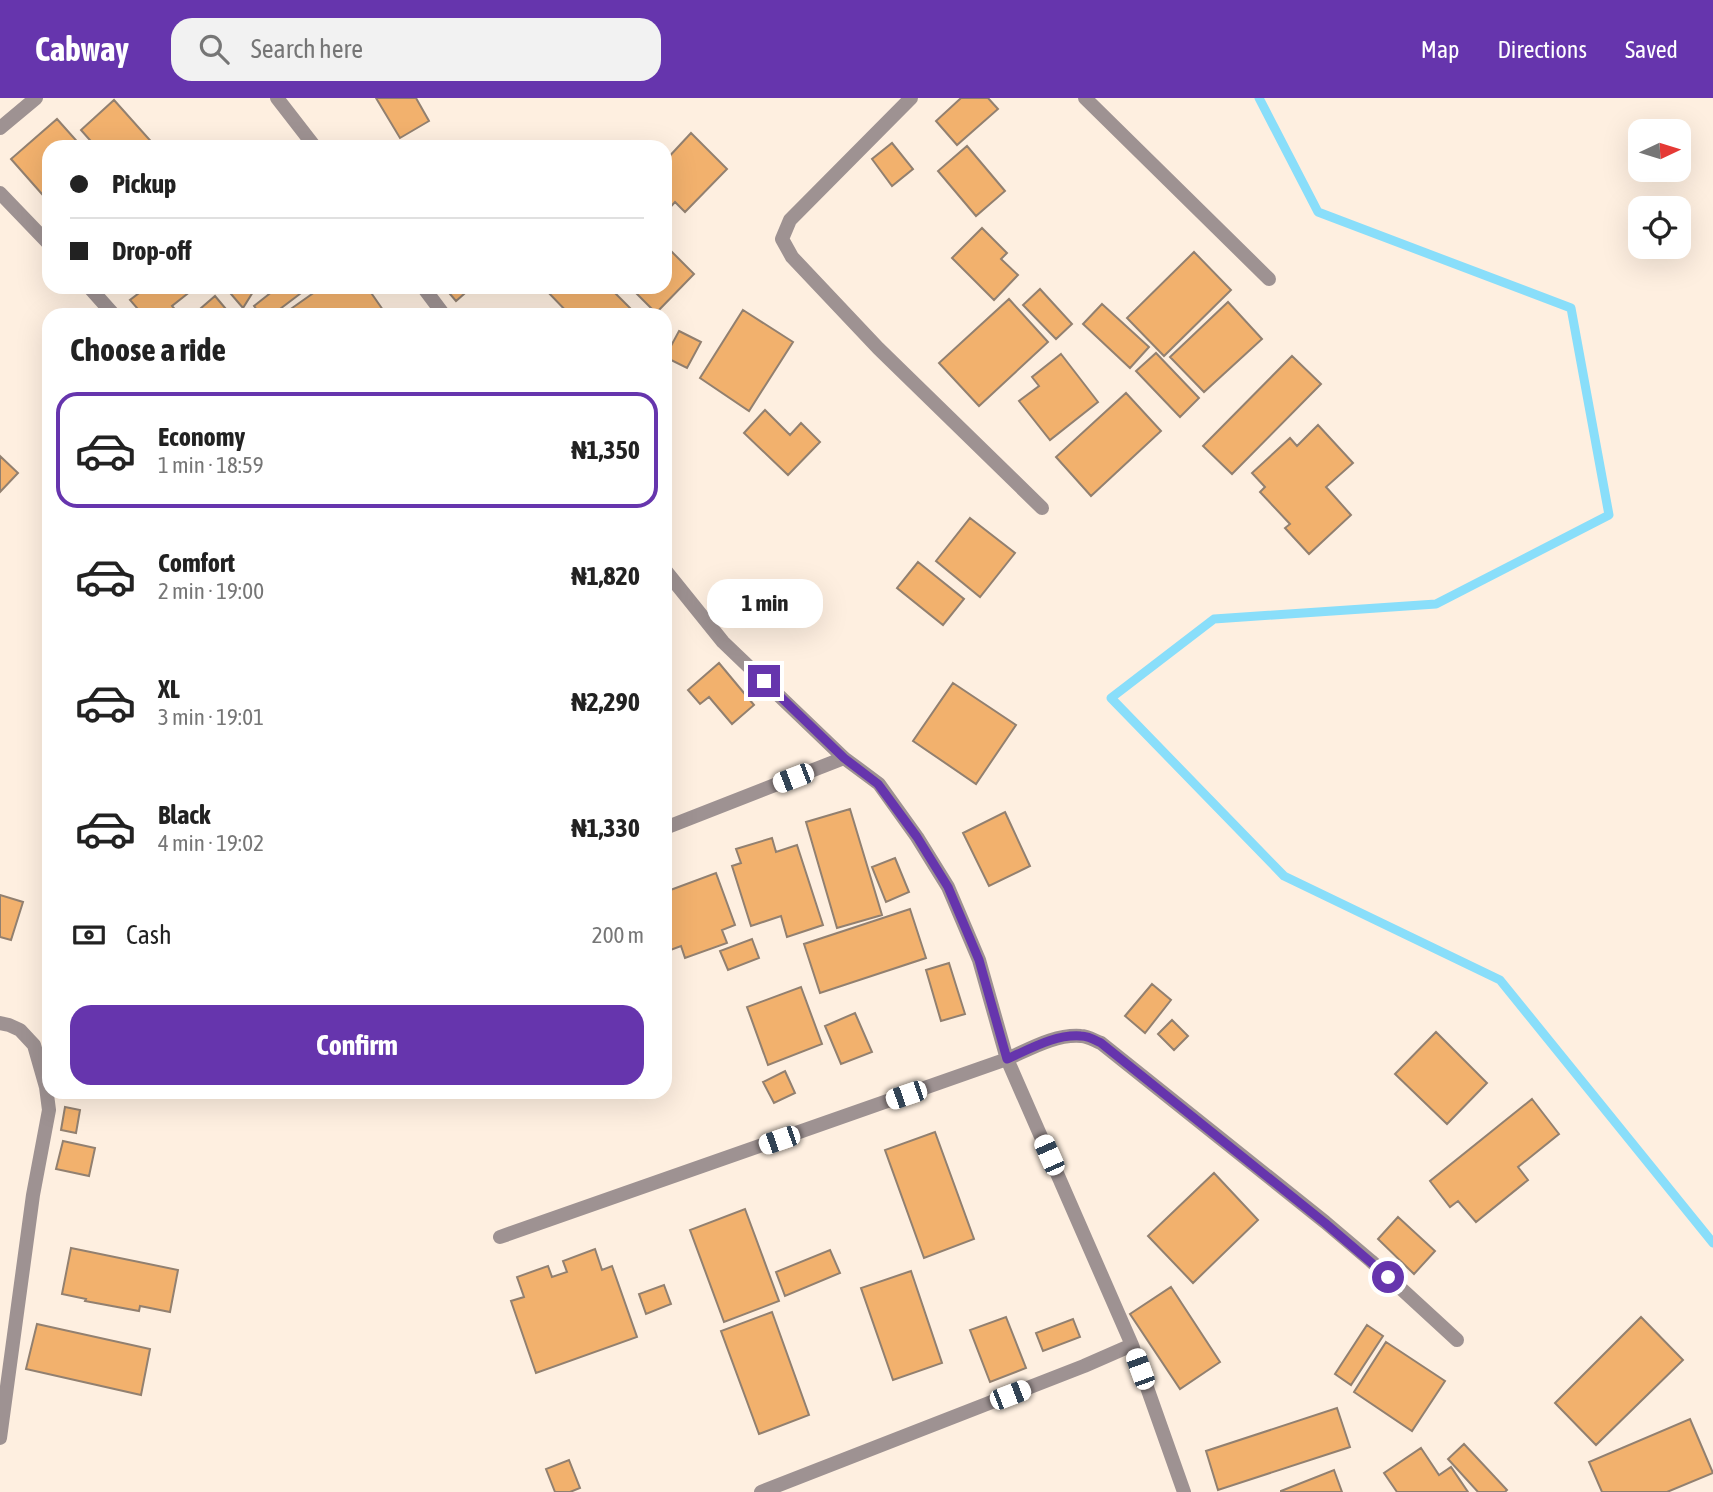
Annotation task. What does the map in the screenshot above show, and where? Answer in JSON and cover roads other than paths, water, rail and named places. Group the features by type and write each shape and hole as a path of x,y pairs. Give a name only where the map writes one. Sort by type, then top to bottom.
{"street":[{"path":"0,128 36,98"},
{"path":"277,98 310,140"},
{"path":"911,98 790,220 782,239 792,257 878,348 1042,508"},
{"path":"1085,98 1269,279"},
{"path":"0,193 42,237"},
{"path":"95,294 108,308"},
{"path":"672,579 723,642 844,758 878,784 917,837 948,887 979,960 1007,1059 1132,1345 1184,1492"},
{"path":"672,825 844,758"},
{"path":"0,1023 20,1030 34,1045 42,1073"},
{"path":"500,1237 1007,1059 1039,1044 1062,1037 1083,1035 1101,1043 1334,1230 1457,1340"},
{"path":"0,1438 33,1195 49,1110 48,1099"},
{"path":"761,1492 1132,1345"}],"waterway":[{"path":"1259,98 1318,212 1571,308 1609,515 1436,604 1214,619 1111,698 1284,876 1500,980 1713,1243"}]}
